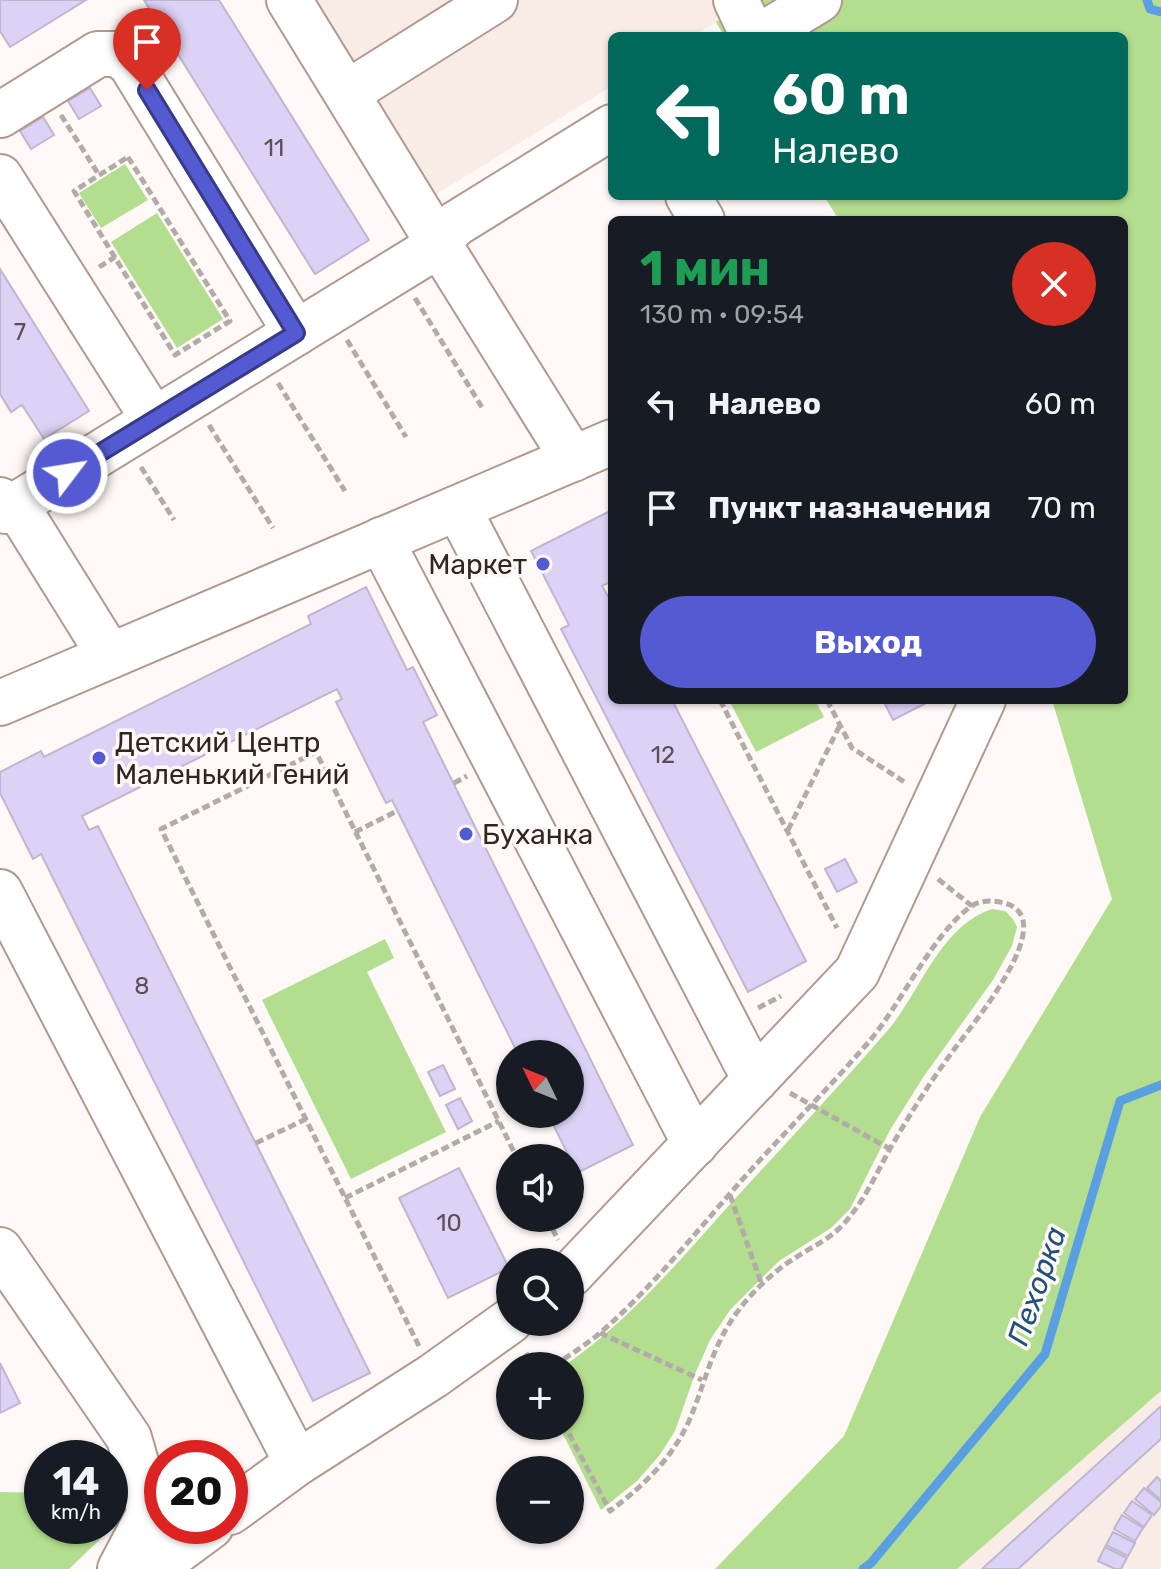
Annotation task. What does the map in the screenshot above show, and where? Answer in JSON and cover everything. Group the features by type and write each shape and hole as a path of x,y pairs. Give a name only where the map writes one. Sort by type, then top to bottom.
{"street":[{"path":"0,703 593,451 437,241 289,0"},
{"path":"347,93 495,0"},
{"path":"736,0 751,32"},
{"path":"767,32 819,0"},
{"path":"0,115 98,54 117,54 130,63 295,333"},
{"path":"110,656 6,508 421,256 457,223 608,129"},
{"path":"0,177 139,429"},
{"path":"458,508 766,1083"},
{"path":"381,540 695,1144"},
{"path":"584,1260 695,1144 766,1083 858,968 981,704"},
{"path":"0,892 297,1463"},
{"path":"0,1250 129,1438 150,1512 120,1569"},
{"path":"248,1499 496,1331"},
{"path":"153,1569 187,1544"}],"path":[{"path":"44,88 99,175"},
{"path":"128,157 230,321 175,355 74,191 99,175 128,157"},
{"path":"398,270 483,409"},
{"path":"295,333 406,437"},
{"path":"295,333 345,491"},
{"path":"192,397 273,528"},
{"path":"139,429 174,520"},
{"path":"722,704 858,968"},
{"path":"829,704 852,748 936,802"},
{"path":"787,831 840,725"},
{"path":"433,1376 161,829 316,752 496,1115"},
{"path":"355,832 397,811"},
{"path":"932,875 972,906"},
{"path":"572,1440 610,1511 642,1487 670,1455 689,1420 717,1341 762,1285 793,1259 845,1224 870,1190 926,1088 1011,970 1024,939 1022,919 1009,904 986,901 972,906 945,932 869,1042 658,1275 600,1333 574,1352"},
{"path":"766,1083 890,1149"},
{"path":"256,1143 306,1119"},
{"path":"345,1198 496,1122"},
{"path":"730,1194 762,1285"},
{"path":"600,1333 702,1380"}],"shaded area":[{"path":"305,0 754,0 700,32 608,32 608,88 430,198"},
{"path":"1161,1391 1161,1569 957,1569"}],"green space":[{"path":"754,0 1161,0 1161,1391 957,1569 715,1569 844,1436 980,1117 1112,899 1053,704 1128,704 1128,216 836,216 826,200 1128,200 1128,32 722,32 716,22"},
{"path":"125,164 148,200 101,228 79,193"},
{"path":"157,213 223,319 177,348 111,242"},
{"path":"731,704 817,704 824,717 756,752"},
{"path":"992,909 1005,911 1017,927 1012,946 993,980 924,1076 890,1130 850,1209 831,1228 779,1261 730,1310 710,1340 675,1431 659,1456 637,1481 601,1510 584,1476 584,1456 574,1456 566,1440 584,1440 583,1352 632,1310 831,1095 888,1030 945,944 974,917"},
{"path":"385,939 394,958 367,972 446,1132 351,1179 262,1000"},
{"path":"0,1492 24,1493 24,1544 95,1544 69,1569 0,1569"}],"building":[{"path":"0,0 86,0 10,47 0,31"},
{"path":"144,0 219,0 369,240 315,274"},
{"path":"90,88 101,106 79,119 68,101"},
{"path":"43,117 54,135 31,149 20,131"},
{"path":"0,269 89,411 44,439 22,405 11,412 0,394"},
{"path":"608,512 608,583 602,586 608,596 608,704 674,704 806,961 748,992 561,629 569,625 531,551"},
{"path":"366,587 407,670 413,667 437,715 423,722 581,1040 511,1040 392,800 386,803 336,702 342,699 337,689 82,816 89,830 98,826 370,1373 313,1401 41,854 33,859 0,793 0,772 41,751 44,757 311,624 308,616"},
{"path":"885,704 924,704 893,720"},
{"path":"845,859 857,882 837,892 825,869"},
{"path":"584,1046 633,1145 584,1170 584,1144 563,1144 555,1128 584,1128"},
{"path":"443,1065 455,1089 440,1096 428,1072"},
{"path":"460,1098 472,1121 458,1129 446,1105"},
{"path":"459,1168 499,1248 496,1248 496,1274 448,1298 399,1198"},
{"path":"0,1363 20,1403 0,1413"},
{"path":"1161,1406 1161,1439 1018,1569 982,1569"},
{"path":"1157,1477 1161,1481 1161,1500 1147,1488"},
{"path":"1144,1488 1161,1502 1154,1515 1135,1499"},
{"path":"1132,1501 1152,1515 1144,1527 1124,1513"},
{"path":"1122,1515 1143,1528 1135,1541 1114,1529"},
{"path":"1113,1532 1135,1543 1128,1556 1106,1545"},
{"path":"1105,1547 1127,1558 1121,1569 1098,1561"}],"waterway":[{"path":"1147,0 1150,9 1161,12"},
{"name":"Пехорка","path":"863,1569 1045,1354 1120,1101 1161,1085"}],"place":[{"name":"Маркет","path":"543,564"},
{"name":"Детский Центр Маленький Гений","path":"99,758"},
{"name":"Буханка","path":"466,834"}],"route":[{"path":"67,473 296,333 147,90"}]}
